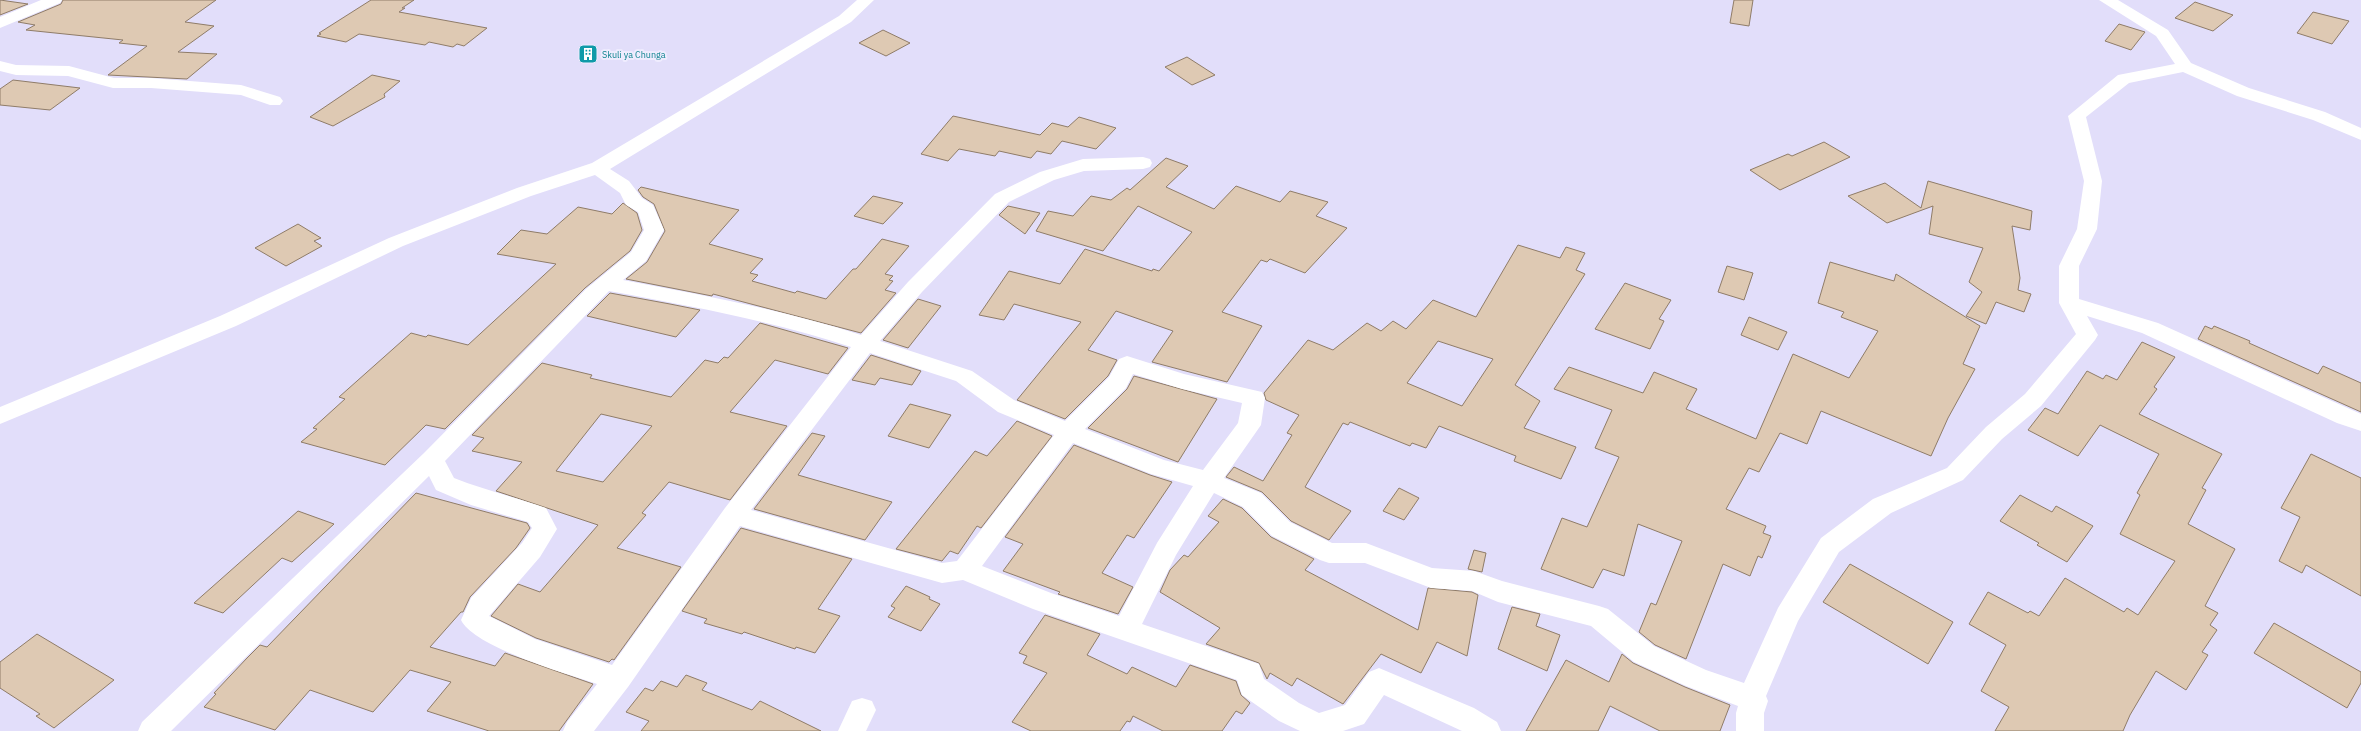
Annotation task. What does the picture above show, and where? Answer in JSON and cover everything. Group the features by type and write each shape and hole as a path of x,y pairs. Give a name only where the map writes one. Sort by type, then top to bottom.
{"street":[{"path":"0,23 54,0"},
{"path":"0,416 228,321 396,242 524,192 599,166 845,18 866,0"},
{"path":"2107,0 2162,33 2185,67 2243,92 2319,116 2361,135"},
{"path":"0,66 16,70 69,71 113,83 166,83 241,90 252,92 266,100 274,102"},
{"path":"1751,698 1787,616 1830,545 1882,506 1955,474 1994,433 2033,400 2087,335 2069,303 2069,266 2087,229 2093,181 2077,116 2124,79 2185,67"},
{"path":"577,731 618,679 734,515 865,344 915,287 1002,198 1047,176 1083,165 1143,163"},
{"path":"152,731 432,459 593,294 607,284 639,256 654,230 652,222 646,209 633,201 631,191 620,182 602,172 599,166"},
{"path":"607,284 699,301 806,325 964,376 1006,406 1159,468 1209,481 1252,500 1281,529 1329,554 1366,553 1431,578 1474,581 1498,591 1599,617 1644,654 1696,678 1751,698 1754,701 1750,713 1750,731"},
{"path":"2069,303 2150,328 2361,423"},
{"path":"964,570 1038,475 1069,431 1118,382 1127,364 1182,381 1254,398 1249,425 1209,481 1166,550 1126,630"},
{"path":"432,459 445,484 480,498 513,506 537,515 544,529 531,550 480,606 474,620 492,632 541,652 618,679"},
{"path":"734,515 864,550 942,573 964,570 1042,602 1249,672 1252,686 1289,712 1321,728 1354,715 1379,680 1464,717 1487,731"}],"building":[{"path":"0,0 28,4 0,15"},
{"path":"63,0 216,0 185,22 214,26 178,52 217,54 187,79 108,75 147,46 119,43 123,40 26,30 35,25 18,22 61,4"},
{"path":"371,0 414,0 402,8 405,8 399,12 487,28 464,46 457,44 453,47 429,42 425,45 359,34 346,42 317,36 321,34 319,33"},
{"path":"1734,0 1753,0 1749,26 1730,23"},
{"path":"2195,2 2233,15 2213,31 2175,18"},
{"path":"2313,12 2349,21 2332,44 2297,33"},
{"path":"2119,24 2145,32 2131,50 2105,41"},
{"path":"883,30 910,43 886,56 859,43"},
{"path":"1187,57 1215,75 1192,85 1165,67"},
{"path":"372,75 400,81 384,94 385,97 333,126 310,117"},
{"path":"13,80 80,88 50,110 0,105 0,89"},
{"path":"953,116 1040,135 1052,123 1068,127 1079,117 1116,128 1096,149 1062,141 1051,154 1037,151 1031,158 999,151 995,156 959,149 948,161 921,154"},
{"path":"1824,142 1850,157 1780,190 1750,170 1788,154 1792,156"},
{"path":"1166,158 1188,166 1166,187 1214,209 1236,186 1280,202 1290,191 1328,202 1316,216 1347,228 1305,273 1270,259 1267,262 1261,260 1222,312 1262,326 1227,382 1152,362 1173,331 1116,311 1088,350 1117,360 1108,376 1065,419 1017,400 1081,322 1014,304 1004,320 979,315 1009,271 1060,284 1085,249 1152,271 1153,269 1159,271 1192,232 1138,206 1103,251 1036,231 1048,211 1073,216 1091,196 1111,200 1127,188 1130,190"},
{"path":"1928,181 2032,211 2030,230 2012,226 2020,278 2018,290 2031,294 2024,312 1996,302 1986,324 1966,316 1982,292 1969,282 1983,248 1929,234 1933,206 1887,223 1848,196 1885,183 1921,208"},
{"path":"641,187 739,210 709,244 763,259 750,273 758,275 752,281 795,293 797,291 826,299 853,269 856,269 882,239 909,246 885,274 893,276 889,280 893,281 885,290 896,293 861,333 713,294 712,296 626,279 647,262 665,231 654,204 643,197 638,190"},
{"path":"873,196 903,203 883,224 854,216"},
{"path":"623,203 637,213 642,230 630,251 585,288 445,429 426,425 385,465 301,442 317,429 313,428 345,399 339,397 411,333 426,337 428,335 468,345 556,264 497,254 521,230 547,234 578,207 612,214"},
{"path":"1008,206 1040,213 1025,234 999,215"},
{"path":"298,224 321,238 314,241 322,246 286,266 255,248"},
{"path":"1518,245 1560,258 1566,247 1585,253 1576,270 1585,274 1515,385 1540,401 1524,428 1576,447 1561,479 1514,461 1516,456 1439,426 1426,448 1412,443 1410,446 1350,422 1348,425 1343,423 1305,487 1351,511 1329,540 1291,521 1262,492 1226,477 1234,467 1263,481 1292,435 1287,433 1299,415 1266,400 1264,393 1308,340 1333,350 1367,323 1381,331 1393,321 1406,329 1433,300 1476,317","holes":["1438,341 1493,359 1462,406 1407,383"]},
{"path":"1830,262 1894,281 1896,274 1980,326 1963,364 1975,369 1948,418 1931,456 1821,411 1807,444 1780,433 1759,472 1749,468 1726,509 1766,526 1763,533 1771,536 1762,558 1758,556 1750,576 1723,564 1686,659 1655,645 1639,632 1651,603 1656,605 1682,541 1638,524 1624,576 1603,569 1593,588 1541,569 1562,518 1587,527 1619,457 1595,448 1612,410 1554,389 1569,367 1643,393 1654,372 1697,389 1686,409 1756,439 1793,354 1849,378 1878,331 1841,317 1844,312 1818,303"},
{"path":"1727,266 1753,273 1744,300 1718,292"},
{"path":"1625,283 1671,300 1659,319 1664,321 1650,349 1595,329"},
{"path":"610,293 700,310 676,337 587,316"},
{"path":"918,299 941,306 908,348 883,340"},
{"path":"1749,317 1787,332 1778,350 1741,335"},
{"path":"760,323 848,348 828,374 775,360 730,412 787,426 730,500 669,482 642,513 646,515 617,548 681,567 614,660 612,659 609,662 536,638 491,616 518,584 540,592 598,525 496,491 522,462 472,451 484,438 472,435 542,363 592,375 590,378 671,397 705,360 718,363 724,357 728,358","holes":["601,414 652,426 603,482 556,471"]},
{"path":"2205,326 2212,329 2214,326 2250,341 2249,343 2318,374 2323,366 2361,383 2361,412 2198,339"},
{"path":"2142,342 2175,357 2154,387 2157,389 2139,414 2222,454 2202,488 2206,490 2188,524 2235,549 2205,606 2218,613 2210,625 2217,630 2202,652 2208,655 2186,690 2156,671 2130,715 2123,731 1995,731 2009,707 1981,691 2006,645 1969,624 1988,592 2028,613 2030,611 2039,616 2065,578 2124,612 2127,608 2138,615 2175,561 2120,534 2140,495 2137,493 2159,454 2100,425 2078,456 2028,430 2045,408 2058,414 2087,371 2103,379 2106,375 2117,380"},
{"path":"871,355 921,371 912,385 880,378 875,385 852,380"},
{"path":"1134,376 1217,399 1178,462 1088,428 1127,389"},
{"path":"910,404 951,415 929,448 888,436"},
{"path":"1017,421 1052,436 981,528 977,526 958,554 950,551 942,561 896,549 975,451 987,456"},
{"path":"812,433 825,436 798,475 892,502 865,540 754,509"},
{"path":"1074,445 1150,475 1172,482 1134,538 1127,535 1102,573 1133,587 1118,614 1058,594 1060,592 1003,571 1023,544 1005,537"},
{"path":"2311,454 2361,478 2361,596 2306,565 2302,573 2279,561 2300,517 2281,508"},
{"path":"1399,488 1419,498 1404,520 1383,511"},
{"path":"416,493 527,523 530,528 516,548 470,597 463,612 461,612 430,647 495,666 505,653 593,684 559,731 489,731 427,711 451,682 410,670 373,712 310,690 275,730 204,707 216,694 214,693 247,658 260,645 267,647"},
{"path":"2020,495 2052,512 2056,506 2093,526 2067,562 2037,545 2039,543 2000,521"},
{"path":"1223,499 1242,508 1271,537 1314,559 1305,570 1418,630 1428,588 1472,592 1478,595 1467,656 1437,642 1421,673 1381,654 1343,704 1297,678 1292,686 1270,673 1267,679 1259,663 1206,644 1220,628 1160,592 1170,570 1184,555 1188,557 1219,522 1208,516"},
{"path":"298,511 334,524 292,562 282,558 223,613 194,603"},
{"path":"741,528 852,559 818,609 840,616 815,653 796,647 795,649 744,632 742,634 704,623 707,619 682,611"},
{"path":"1474,550 1486,553 1482,572 1468,569"},
{"path":"1850,564 1953,622 1928,664 1823,602"},
{"path":"906,586 930,597 929,599 940,604 921,631 888,617 895,608 891,606"},
{"path":"1512,607 1540,614 1536,626 1560,635 1547,671 1498,649"},
{"path":"1045,615 1100,634 1087,655 1127,674 1132,667 1176,687 1190,665 1236,681 1241,695 1250,703 1242,714 1236,711 1222,731 1163,731 1133,716 1130,722 1127,721 1120,731 1031,731 1012,722 1047,673 1023,663 1027,656 1019,653"},
{"path":"2274,623 2361,672 2361,683 2347,708 2254,653"},
{"path":"37,634 114,680 54,728 36,716 40,714 0,688 0,662"},
{"path":"1622,654 1633,663 1685,687 1730,705 1720,731 1660,731 1610,706 1598,731 1526,731 1566,660 1609,682"},
{"path":"686,675 707,683 702,690 752,710 760,701 821,731 641,731 649,721 626,712 645,688 653,691 661,681 677,687"}],"place":[{"name":"Skuli ya Chunga","path":"588,54"}]}
